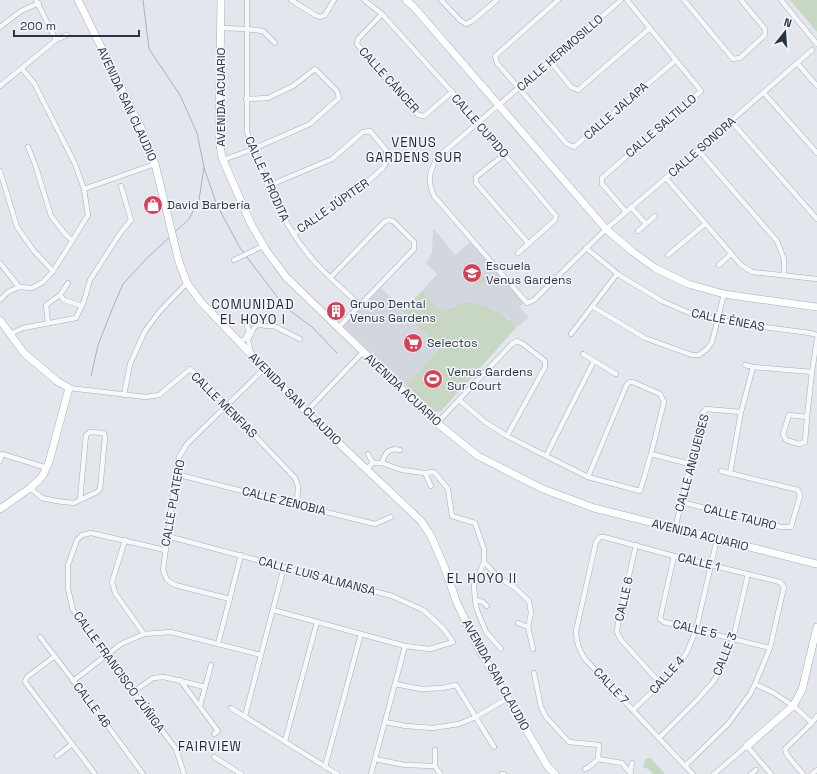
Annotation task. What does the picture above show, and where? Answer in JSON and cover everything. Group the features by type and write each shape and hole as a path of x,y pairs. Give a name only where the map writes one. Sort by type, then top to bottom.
{"street":[{"name":"AVENIDA SAN CLAUDIO","path":"78,0 140,128 155,164 179,262 187,283 200,301 306,412 421,521 431,536 444,566 457,603 475,641 548,767 555,774"},
{"name":"AVENIDA ACUARIO","path":"221,0 219,135 221,153 251,224 263,246 286,277 437,423 478,456 542,489 594,508 817,564"},
{"name":"CALLE AFRODITA","path":"248,0 246,99 247,132 253,149 280,212 293,234 308,255 360,305"},
{"path":"291,0 320,17 325,15 334,0"},
{"name":"CALLE CUPIDO","path":"364,0 382,14 452,92 556,216 555,220 518,253"},
{"path":"406,0 606,229 633,252 655,268 688,284 724,294 817,306"},
{"path":"441,0 460,20 466,24 472,21 497,0"},
{"name":"CALLE JALAPA","path":"558,0 495,56 497,63 566,144 574,147 676,60"},
{"name":"CALLE HERMOSILLO","path":"538,296 534,300 527,303 434,196 431,188 430,176 433,164 438,157 621,0"},
{"name":"CALLE SALTILLO","path":"626,212 602,184 602,178 701,91 627,0"},
{"path":"684,0 733,59 740,58 765,35 765,29 741,0"},
{"path":"781,0 817,44"},
{"path":"0,25 38,2 56,40"},
{"name":"CALLE CÁNCER","path":"382,14 358,39 357,44 418,115 424,116 452,92"},
{"path":"221,28 263,31 275,43"},
{"path":"550,62 571,87 578,90 650,28"},
{"path":"0,86 56,40 67,35"},
{"name":"CALLE SONORA","path":"538,296 606,229 798,64 812,50"},
{"path":"798,64 817,86"},
{"path":"0,300 8,292 19,288 32,288 43,282 53,271 88,215 84,189 74,164 34,83 22,68"},
{"path":"223,160 253,149 310,124 339,98 337,91 315,69 293,86 268,98 246,99"},
{"path":"764,93 817,153"},
{"path":"731,121 817,218"},
{"name":"CALLE JÚPITER","path":"268,186 332,159 363,132 370,131 386,150 387,161 383,168 354,194 293,234"},
{"path":"28,147 36,167 50,216 72,240"},
{"path":"698,150 777,241 784,258 784,275"},
{"path":"505,154 476,177 476,183 528,244"},
{"path":"84,189 155,164"},
{"path":"0,171 17,227 34,251 53,271"},
{"path":"666,178 741,265 752,272 817,279"},
{"path":"10,334 23,328 76,318 82,306 90,280 121,232 131,220 121,186"},
{"path":"631,207 646,224"},
{"path":"638,231 655,216"},
{"path":"331,278 383,223 388,220 393,221 414,242 414,249 338,328"},
{"path":"668,256 705,224"},
{"path":"234,260 263,246"},
{"name":"CALLE ÉNEAS","path":"586,248 617,274 662,301 694,315 717,320 817,335"},
{"path":"719,265 731,254"},
{"path":"0,263 19,288"},
{"path":"571,334 617,274"},
{"path":"48,323 46,305 60,295 68,283"},
{"path":"124,395 130,364 145,331 160,311 187,283"},
{"path":"593,307 645,338 692,355 699,355 707,349 712,342 724,294"},
{"path":"60,295 67,302 82,306"},
{"path":"0,320 24,353 57,381 70,388 49,462 43,475 30,488 0,509"},
{"path":"252,355 248,340 254,328 258,324 274,326 300,339"},
{"path":"238,342 245,339 250,331 247,325"},
{"path":"807,417 789,415 783,434 786,440 799,444 806,442 807,417 817,339"},
{"path":"437,423 512,344 517,341 545,361 545,368 507,436"},
{"path":"306,412 363,352"},
{"path":"583,354 616,374"},
{"path":"546,456 594,361"},
{"path":"745,365 812,372"},
{"path":"721,471 730,473 741,412 753,367"},
{"name":"CALLE PLATERO","path":"230,599 175,585 167,580 163,570 176,474 179,457 187,444 264,368"},
{"name":"CALLE MENFIAS","path":"70,388 146,397 158,394 190,369 295,478 298,486 296,505"},
{"path":"459,400 485,422 507,436 546,456 588,477 640,491 664,402 660,394 633,382 627,384 588,477"},
{"name":"CALLE ANGUEISES","path":"675,529 702,414 706,409 741,412"},
{"path":"30,488 42,498 74,503 97,492 100,489 105,437 104,433 90,432 86,435 80,500"},
{"path":"382,463 384,456 389,451 396,449 400,450"},
{"path":"0,461 2,454 47,468"},
{"path":"368,454 374,463"},
{"path":"651,454 690,464"},
{"path":"366,469 374,463 382,463 402,470 426,473 434,472 448,488 452,516 475,523 484,549 484,562 474,585 475,600 486,632 501,649"},
{"path":"426,473 431,486"},
{"name":"CALLE TAURO","path":"681,502 781,527 791,527 800,496 798,490 730,473"},
{"name":"CALLE ZENOBIA","path":"176,474 375,524 391,517"},
{"name":"CALLE FRANCISCO ZÚÑIGA","path":"165,550 91,533 82,535 77,540 68,566 68,589 73,610 176,749 184,774"},
{"name":"CALLE LUIS ALMANSA","path":"167,536 392,596 423,610 443,628 453,642 430,649 405,646"},
{"name":"CALLE 1","path":"604,536 674,556 780,582 784,587 770,648"},
{"name":"CALLE 7","path":"604,536 600,537 596,542 576,631 576,638 580,652 693,774"},
{"name":"CALLE 4","path":"633,710 675,670 687,652 696,630 717,539"},
{"path":"125,540 112,582 115,593 144,634"},
{"name":"CALLE 6","path":"636,545 617,632 621,640 661,684"},
{"path":"218,644 241,556"},
{"name":"CALLE 5","path":"674,556 660,619 664,622 770,648"},
{"path":"484,562 498,577 514,587 529,601 532,613 528,627 533,649"},
{"path":"245,716 284,567"},
{"name":"CALLE 3","path":"659,738 698,700 713,682 723,665 733,639 748,574"},
{"path":"475,600 483,602 487,606"},
{"path":"273,610 405,646 371,774"},
{"path":"285,741 317,622"},
{"path":"518,623 528,627"},
{"path":"714,774 793,706 802,690 815,642 817,627"},
{"path":"73,681 121,644 144,634 171,632 261,655"},
{"path":"325,766 361,634"},
{"name":"CALLE 46","path":"40,637 100,714 143,774"},
{"path":"685,766 728,724 750,694 770,648"},
{"path":"55,656 27,677 26,682 95,774"},
{"path":"200,706 211,665"},
{"path":"534,673 541,707 546,717 569,742 599,746 598,760"},
{"path":"133,692 153,678 164,677 205,687"},
{"path":"180,680 218,731 214,734"},
{"path":"395,684 421,688 443,688 456,685 494,747"},
{"path":"755,684 774,693 793,706 812,723"},
{"path":"385,722 406,726 433,728 459,724 508,698"},
{"path":"231,708 337,774"},
{"path":"803,774 787,755 785,749 812,723 817,716"},
{"path":"57,756 72,744"},
{"path":"747,746 771,774"},
{"path":"435,750 435,766 440,774"},
{"path":"214,757 241,774"},
{"path":"375,759 405,765 435,766"},
{"path":"585,768 589,767 598,760 622,764 631,774"},
{"path":"631,774 632,763"},
{"path":"751,774 756,770"},
{"path":"812,774 817,770"}],"shaded area":[{"path":"434,229 455,255 470,242 524,303 519,307 529,317 516,328 508,318 492,309 455,305 442,312 422,291 437,274 426,263 432,253"},
{"path":"381,288 440,348 406,385 343,326"}],"green space":[{"path":"790,0 817,0 817,32"},
{"path":"470,261 468,265 469,266 472,264 486,280 477,287 461,269"},
{"path":"422,291 442,312 454,306 466,303 477,304 504,316 516,328 441,411 437,412 434,411 406,385 440,348 402,311"},
{"path":"651,758 665,774 653,774 650,770 643,767 645,760"}],"waterway":[{"path":"143,0 149,49 180,95 197,133 204,167 199,200 189,219 175,232"},
{"path":"204,168 217,205 244,253"},
{"path":"91,376 98,345 123,284 149,256 170,237"},
{"path":"246,256 285,307 312,327 337,353"}],"place":[{"name":"David Barbería","path":"153,205"},
{"name":"Escuela Venus Gardens","path":"472,273"},
{"name":"Grupo Dental Venus Gardens","path":"336,311"},
{"name":"Selectos","path":"413,343"},
{"name":"Venus Gardens Sur Court","path":"433,379"}],"district":[{"name":"VENUS GARDENS SUR","path":"414,150"},
{"name":"COMUNIDAD EL HOYO I","path":"253,312"},
{"name":"EL HOYO II","path":"482,578"},
{"name":"FAIRVIEW","path":"210,746"}]}
